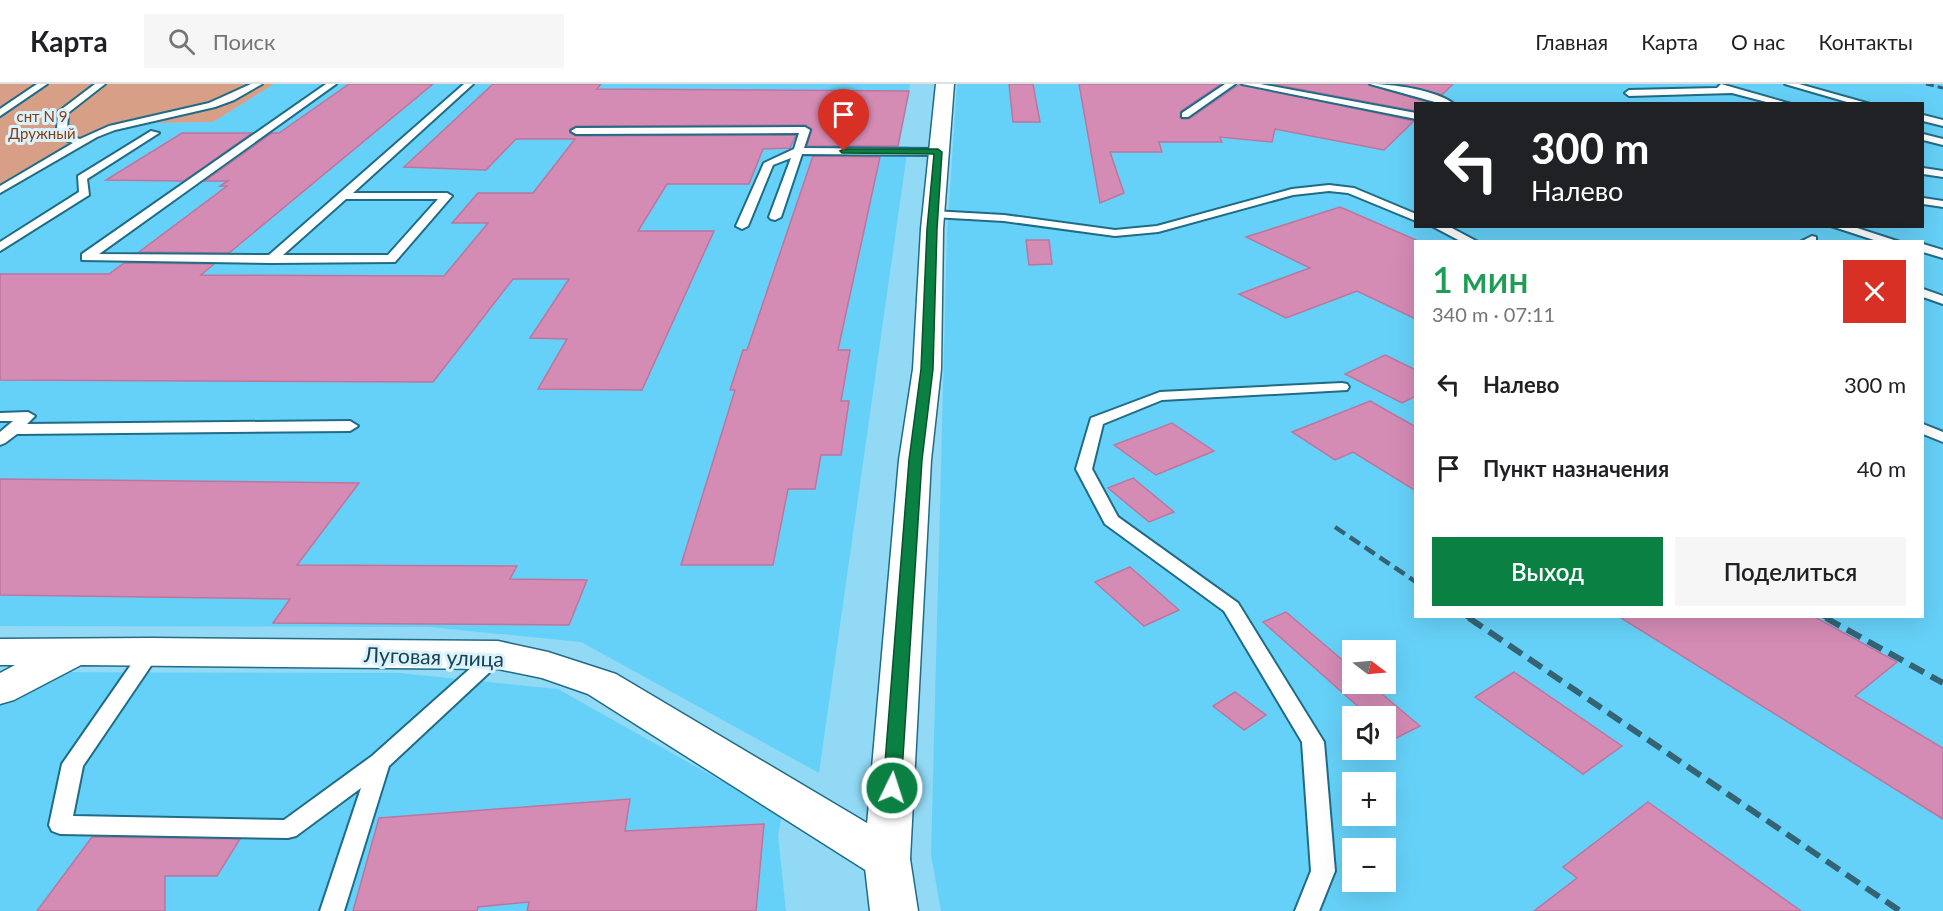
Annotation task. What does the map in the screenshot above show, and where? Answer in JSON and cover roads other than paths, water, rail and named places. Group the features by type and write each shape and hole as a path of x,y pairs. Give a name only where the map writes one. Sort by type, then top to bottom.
{"main road":[{"path":"894,911 887,859 915,460 927,369 933,214 945,84"},
{"name":"Луговая улица","path":"0,652 151,651 498,656 548,666 602,684 887,859"},
{"path":"0,690 74,652"}],"lane":[{"path":"0,113 43,84"},
{"path":"80,142 65,138 62,130 63,112 101,84"},
{"path":"0,190 42,167 80,142 112,128 212,105 258,84"},
{"path":"332,84 86,257 391,259 447,196 342,196"},
{"path":"272,259 469,84"},
{"path":"1185,115 1231,84"},
{"path":"1246,84 1414,116"},
{"path":"1379,84 1446,102"},
{"path":"1710,84 1779,102"},
{"path":"1789,84 1858,102"},
{"path":"1638,102 1628,100 1630,88 1732,90"},
{"path":"1924,118 1943,123"},
{"path":"576,131 805,130 775,217"},
{"path":"0,247 86,193 82,178 154,133"},
{"path":"1924,138 1940,142"},
{"path":"742,226 769,163 798,151 938,152"},
{"path":"1924,171 1943,174"},
{"path":"933,214 1004,218 1115,233 1158,228 1292,192 1329,188 1350,190 1414,217"},
{"path":"1924,201 1943,204"},
{"path":"1442,228 1468,240"},
{"path":"1843,228 1888,240"},
{"path":"1924,249 1943,254"},
{"path":"1924,293 1943,300"},
{"path":"1307,911 1323,871 1313,742 1231,607 1111,520 1084,469 1096,422 1160,396 1342,387"},
{"path":"0,417 28,416 0,440"},
{"path":"13,429 350,426"},
{"path":"1924,429 1943,437"},
{"path":"151,651 73,764 60,825 288,829 380,762 498,656"},
{"path":"332,911 380,762"}],"railway":[{"path":"1926,84 1943,88"},
{"path":"1335,527 1414,581"},
{"path":"1469,618 1900,911"},
{"path":"1826,618 1943,683"}],"park label":[{"name":"снт N 9 Дружный","path":"42,124"}]}
